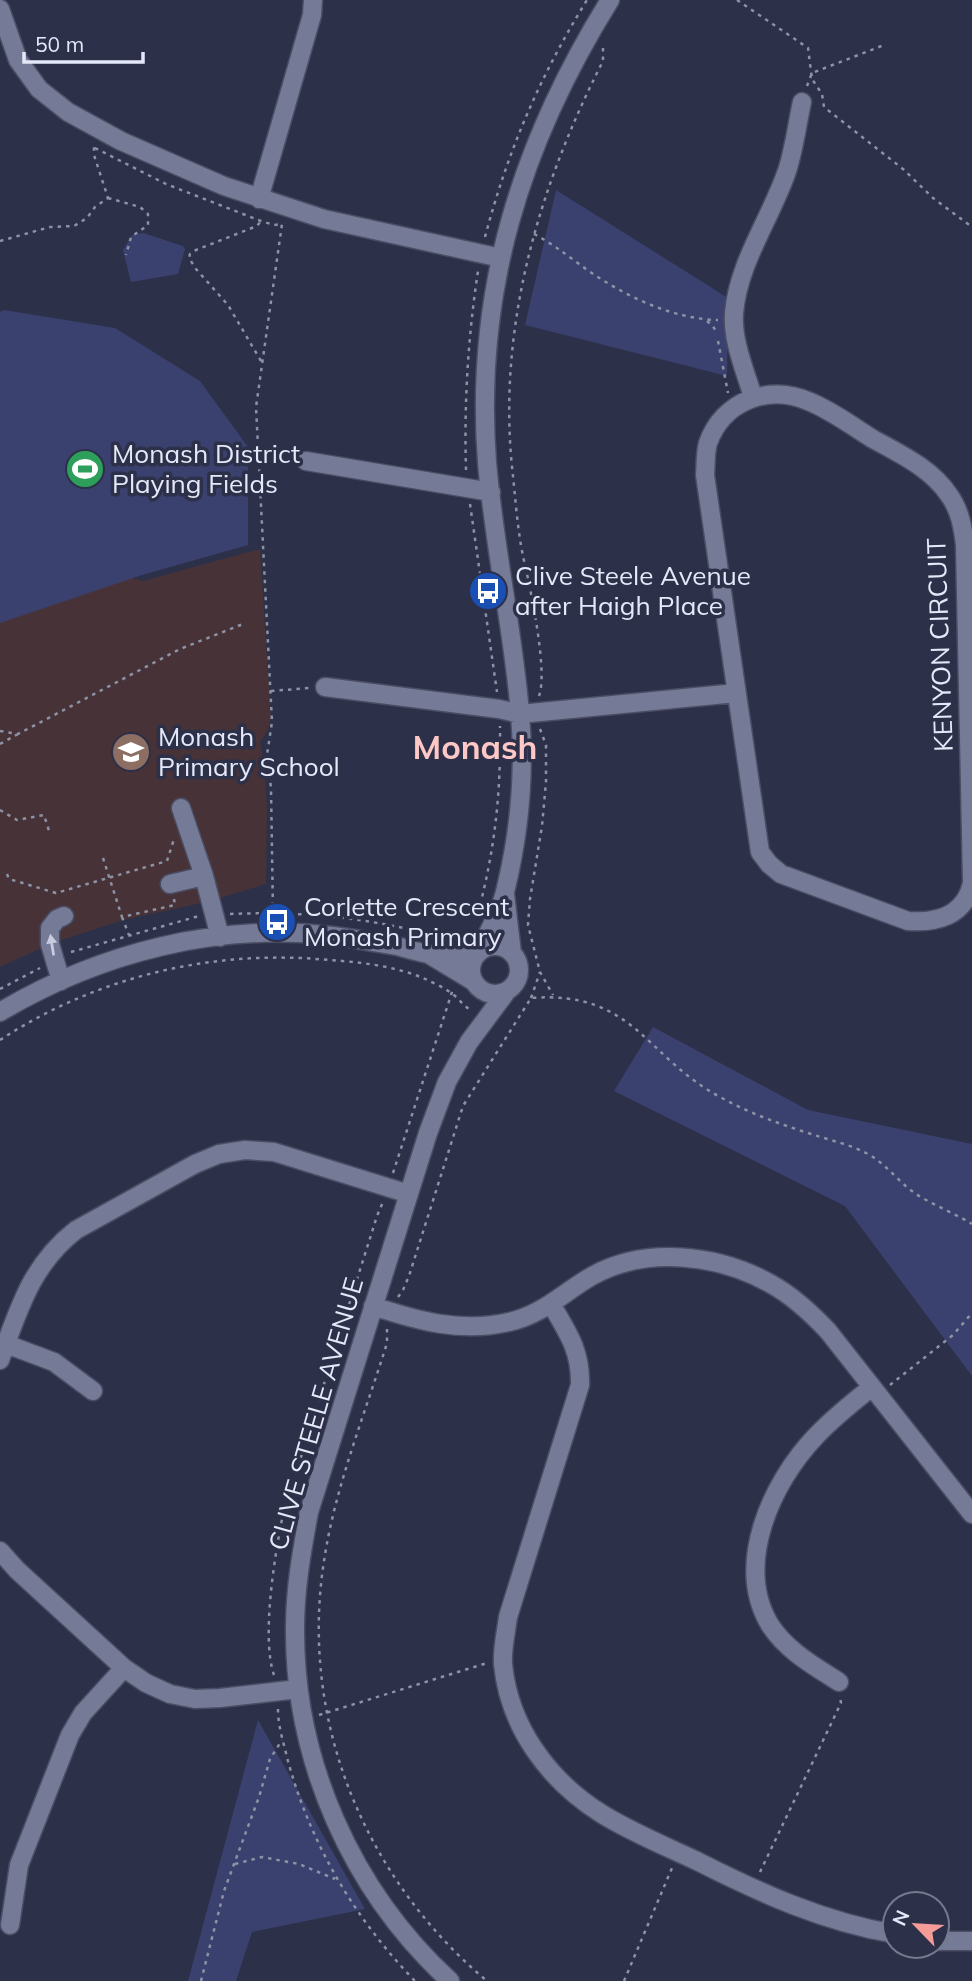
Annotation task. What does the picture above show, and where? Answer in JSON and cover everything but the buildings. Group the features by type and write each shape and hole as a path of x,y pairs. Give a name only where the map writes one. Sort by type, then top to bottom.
{"street":[{"path":"259,199 312,15 313,0"},
{"path":"474,983 470,970 505,894 519,810 520,714 491,492 485,403 486,356 501,258 528,163 552,103 582,44 610,0"},
{"path":"0,9 18,60 39,89 58,106 155,157 259,199 324,219 501,258"},
{"path":"753,397 734,328 738,285 788,170 802,102"},
{"name":"KENYON CIRCUIT","path":"780,394 808,401 918,465 935,478 954,503 962,524 965,545 972,882 962,906 944,919 926,922 908,920 808,884 781,874 769,864 761,852 705,475 706,453 718,423 733,408 753,397 780,394"},
{"path":"306,461 491,492"},
{"path":"325,687 520,714 736,693"},
{"path":"181,808 204,876 220,937"},
{"path":"170,884 204,876"},
{"path":"0,1012 108,961 169,944 220,937 299,934 333,936 397,946 430,955 474,983 480,990 494,995 507,991 517,981 519,973 519,966 512,953 505,894"},
{"path":"61,981 50,944 50,928 57,919 64,916"},
{"path":"430,955 478,952 493,946 500,946 512,953"},
{"name":"CLIVE STEELE AVENUE","path":"469,1042 477,1012 474,983"},
{"name":"CLIVE STEELE AVENUE","path":"450,1981 431,1963 382,1905 347,1847 320,1784 298,1689 295,1629 298,1570 307,1524 437,1106 469,1042 507,991"},
{"path":"93,1391 54,1362 3,1352 23,1297 36,1272 64,1239 76,1230 219,1154 246,1150 274,1152 409,1194"},
{"path":"373,1306 416,1320 448,1326 480,1327 511,1322 551,1304 590,1277 636,1260 688,1258 723,1264 765,1281 803,1306 828,1331 972,1514"},
{"path":"551,1304 575,1346 580,1366 580,1385 508,1617 503,1657 508,1695 520,1726 538,1755 561,1782 605,1816 751,1888 821,1916 881,1931"},
{"path":"839,1682 798,1656 772,1627 760,1604 754,1568 766,1519 791,1467 815,1437 875,1391"},
{"path":"0,1551 17,1570 124,1668 146,1684 170,1694 195,1699 298,1689"},
{"path":"10,1925 19,1865 70,1735 83,1713 124,1668"},
{"path":"951,1941 972,1941"}],"path":[{"path":"737,0 808,48 814,83 822,94 824,107 972,227"},
{"path":"538,700 542,678 513,473 510,406 512,356 523,282 537,223 563,144 603,61 604,35"},
{"path":"802,102 812,74 884,45"},
{"path":"88,144 166,184 261,221 274,225 282,224 256,407 271,691 272,722 267,755 271,788 273,913"},
{"path":"95,148 94,155 108,198"},
{"path":"0,240 50,227 74,226 88,218 95,206 108,198 140,207 148,214 148,225 131,237 126,255"},
{"path":"261,221 257,226 196,250 189,258 228,305 262,363"},
{"path":"705,320 717,333 721,367 729,399"},
{"path":"258,458 306,461"},
{"path":"469,500 497,691"},
{"path":"0,744 180,649 243,624"},
{"path":"271,691 325,687"},
{"path":"476,920 489,873 497,821 501,779 500,723"},
{"path":"545,724 539,728 546,745 546,782 528,919 540,972 555,996"},
{"path":"0,731 18,734"},
{"path":"0,810 18,820 44,815 50,834"},
{"path":"7,874 9,878 56,893 167,861 178,831 188,828"},
{"path":"103,858 129,935"},
{"path":"122,917 176,905 170,884"},
{"path":"0,1040 56,1008 93,992 152,972 214,961 295,957 349,961 408,973 452,993 467,1009"},
{"path":"394,1300 403,1290 463,1106 531,999 540,972"},
{"path":"392,1176 452,993"},
{"path":"531,999 555,996 590,1002 609,1010 637,1029 695,1081 719,1097 768,1120 869,1155 915,1193 972,1224"},
{"path":"277,1681 271,1656 271,1612 275,1557 284,1514 377,1216 386,1197"},
{"path":"875,1391 953,1335 972,1313"},
{"path":"320,1656 327,1713 347,1787 379,1855 432,1928 487,1981"},
{"path":"327,1713 503,1657"},
{"path":"751,1888 841,1703"},
{"path":"201,1981 215,1920 270,1759 276,1746 283,1740"},
{"path":"235,1864 262,1857 299,1864 337,1880"},
{"path":"624,1981 675,1861"}],"shaded area":[{"path":"556,190 728,298 727,376 525,325"},
{"path":"143,233 183,246 185,249 178,274 131,282 123,250 132,235"},
{"path":"4,310 115,328 200,381 248,447 248,545 142,575 0,623 0,312"},
{"name":"Monash Primary School","path":"0,524 84,564 143,581 260,549 271,718 267,732 260,742 267,808 266,884 211,901 123,920 50,944 0,967"},
{"path":"653,1027 808,1110 972,1144 972,1376 845,1206 614,1091"},
{"path":"258,1720 365,1909 252,1932 236,1981 188,1981"}],"place":[{"name":"Monash District Playing Fields","path":"85,469"},
{"name":"Clive Steele Avenue after Haigh Place","path":"488,591"},
{"name":"Monash Primary School","path":"131,752"},
{"name":"Corlette Crescent Monash Primary","path":"277,922"}],"district":[{"name":"Monash","path":"475,747"}]}
